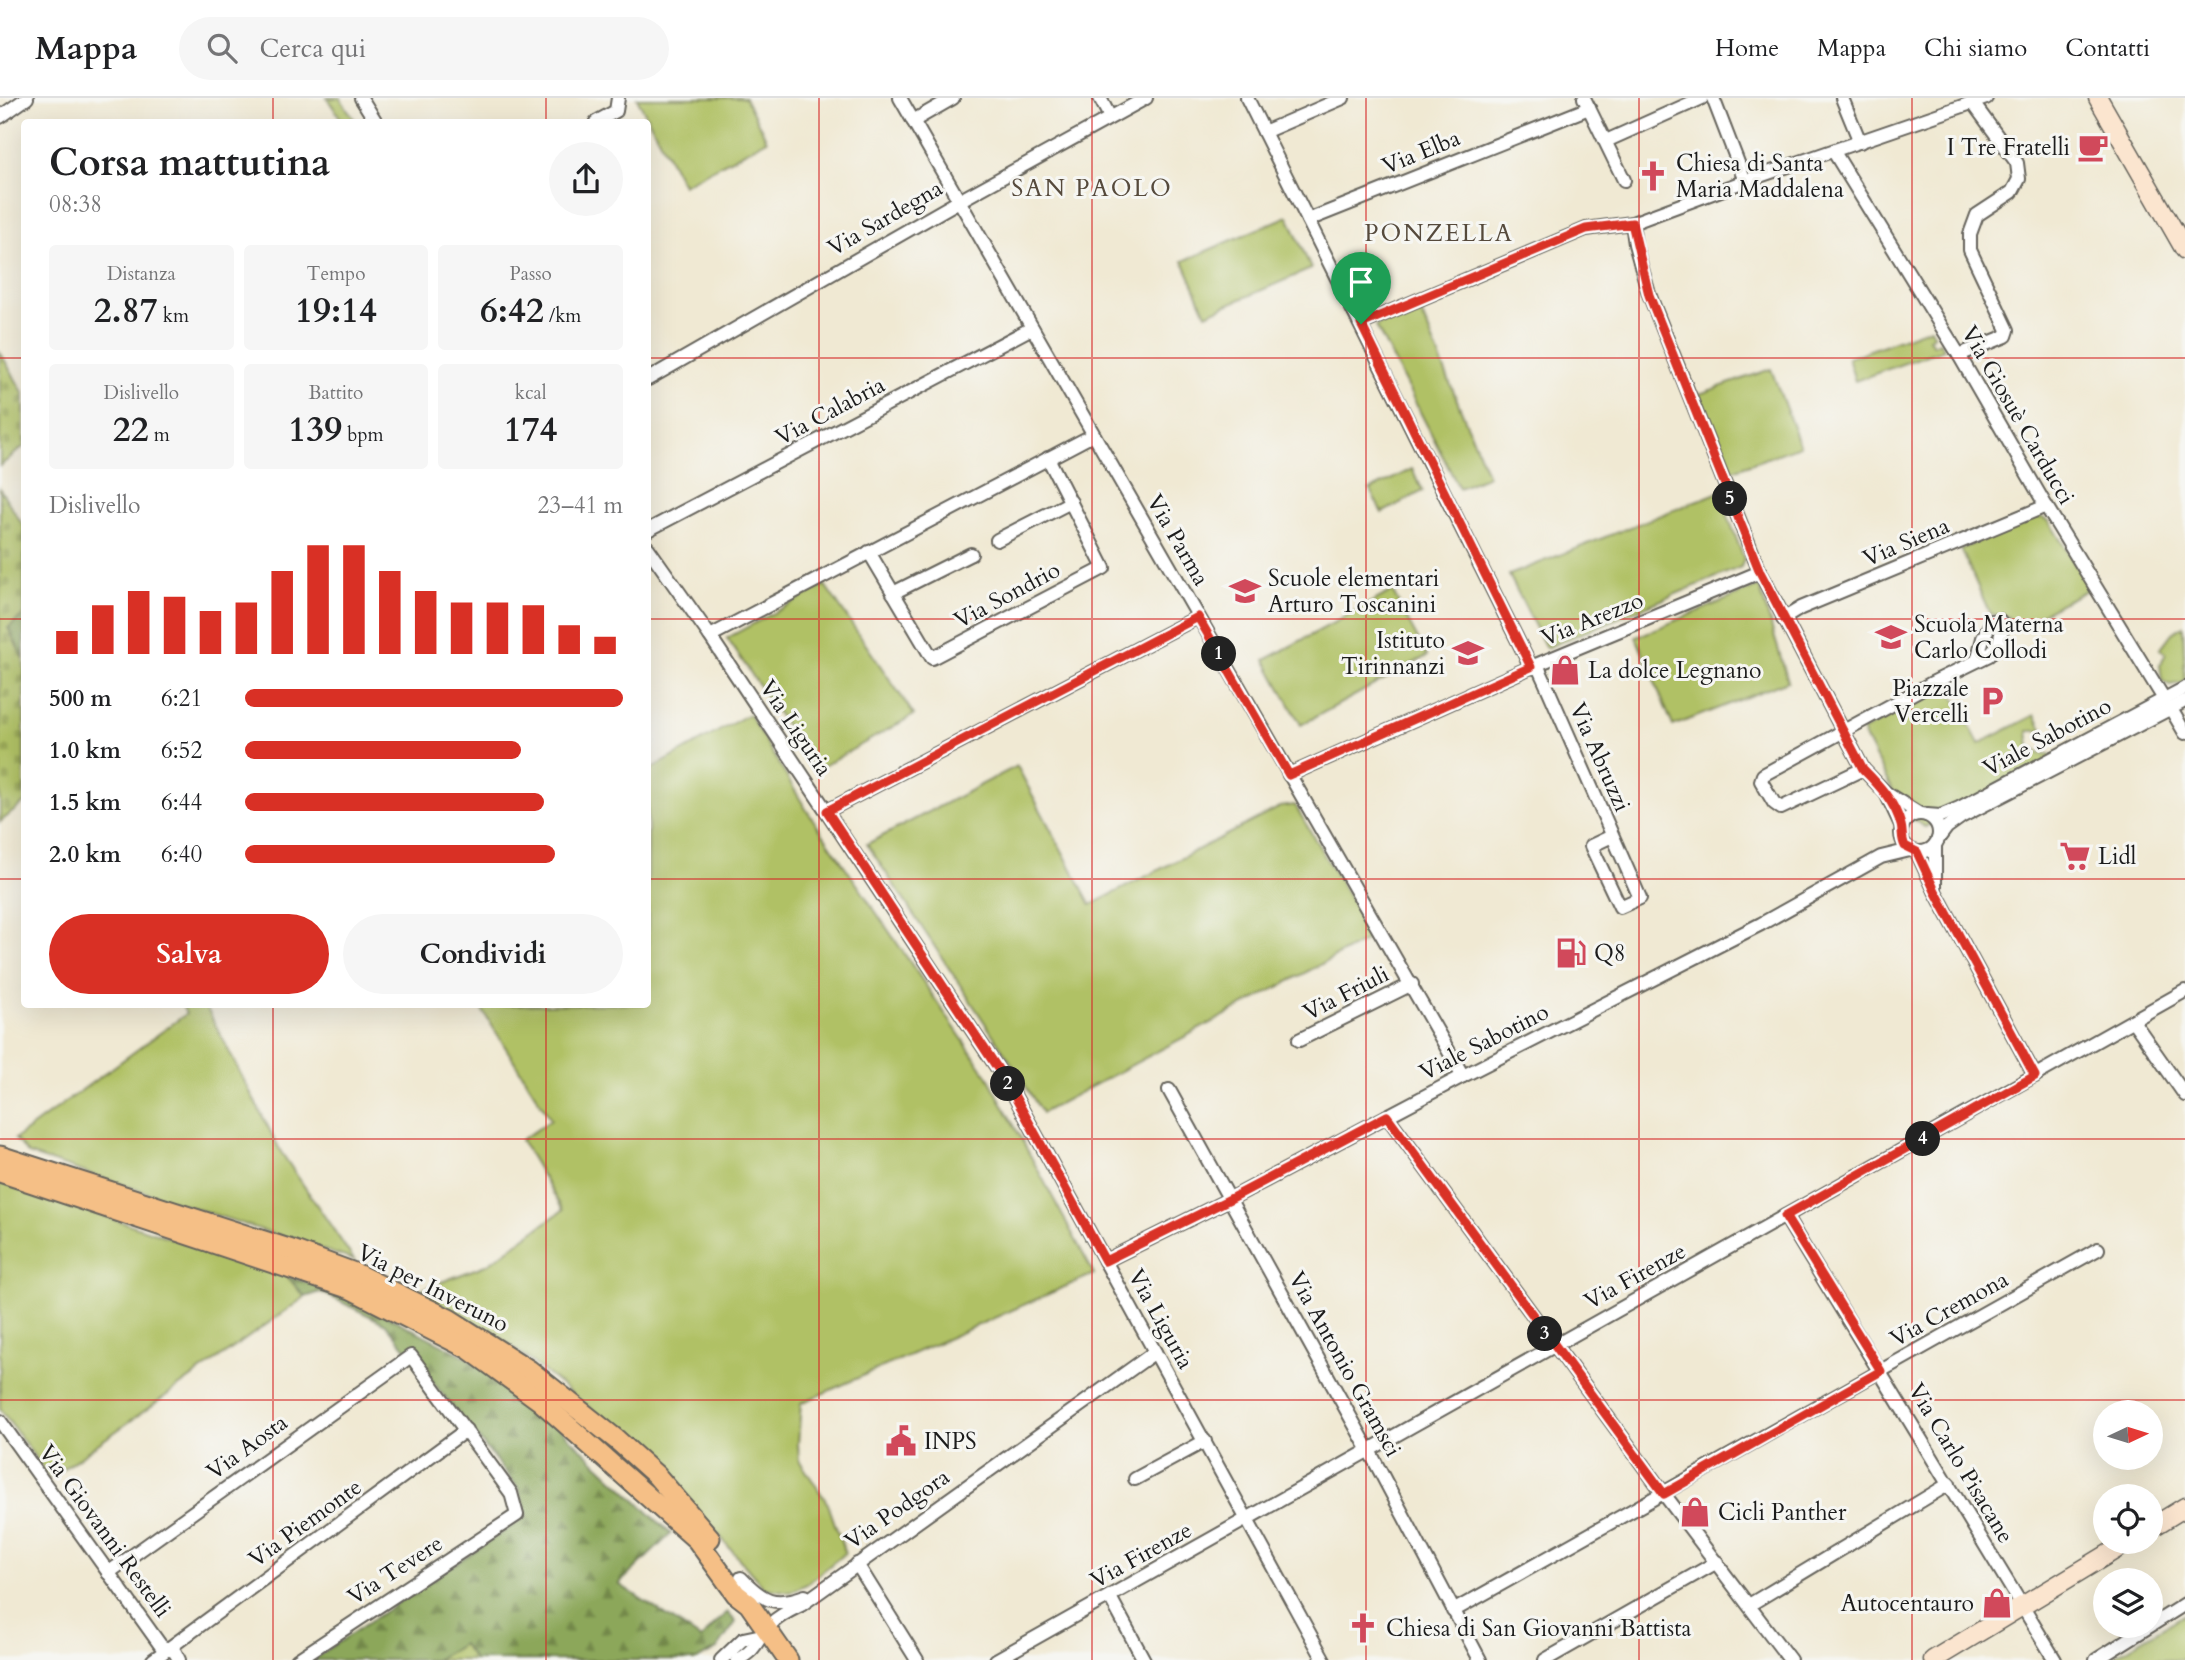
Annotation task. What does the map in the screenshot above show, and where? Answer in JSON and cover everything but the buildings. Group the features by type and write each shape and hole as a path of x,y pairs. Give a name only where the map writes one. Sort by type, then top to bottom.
{"main road":[{"name":"Via per Inveruno","path":"0,1156 325,1262 388,1288 477,1336 537,1376 656,1475 741,1578 749,1595 749,1604"},
{"name":"Via per Inveruno","path":"0,1171 351,1289 469,1349 539,1400 697,1540 736,1594 749,1604 788,1660"}],"street":[{"path":"0,107 13,98"},
{"path":"0,117 27,98"},
{"path":"361,98 374,119"},
{"path":"601,119 616,111 618,98"},
{"name":"Via Parma","path":"900,98 1463,1076"},
{"path":"913,121 953,98"},
{"path":"1100,98 1110,117"},
{"name":"Via Sardegna","path":"651,377 959,201 1146,98"},
{"name":"Via Abruzzi","path":"1247,98 1531,667 1539,669 1640,898 1620,907 1591,846 1612,836"},
{"path":"1264,132 1343,98"},
{"path":"1606,141 1702,98"},
{"path":"1713,98 1745,181"},
{"path":"1842,98 1860,142"},
{"path":"1361,324 1586,229 1632,223 1986,98"},
{"path":"2098,98 2185,250"},
{"path":"1586,103 1624,180"},
{"name":"Via Elba","path":"1308,220 1586,103"},
{"path":"1959,355 2006,336 2008,330 1970,250 1970,234 1977,215 2012,192 2019,179 2017,163 1973,103"},
{"name":"Via Giosuè Carducci","path":"1834,152 2185,733"},
{"path":"1632,223 1649,295 1760,572 1783,619 1863,769 1886,793 1933,819 1938,827 1935,891"},
{"name":"Via Calabria","path":"651,528 1032,328"},
{"path":"710,636 1093,435"},
{"name":"Via Sondrio","path":"869,552 932,659 1104,568 1048,458"},
{"path":"997,540 1070,502"},
{"name":"Via Siena","path":"1783,619 1801,608 2046,506"},
{"name":"Via Liguria","path":"651,552 710,636 1008,1084 1324,1660"},
{"path":"893,593 971,554"},
{"name":"Via Arezzo","path":"1289,775 1531,667 1760,572"},
{"path":"827,811 1198,617"},
{"path":"1863,769 1781,808 1774,803 1761,781 1763,775 1977,661"},
{"name":"Viale Sabotino","path":"1937,842 1947,827 1961,817 2168,704 2185,688"},
{"name":"Viale Sabotino","path":"1923,814 1940,816 1959,808 2168,704 2185,701"},
{"path":"1886,793 1905,846 1914,851 1930,850 1937,842"},
{"path":"1901,831 1909,818 1923,814"},
{"name":"Viale Sabotino","path":"1881,857 1901,831"},
{"path":"1914,851 2035,1076"},
{"name":"Viale Sabotino","path":"1105,1261 1761,924 1881,857 1914,851"},
{"name":"Via Friuli","path":"1300,1040 1412,984"},
{"name":"Via Firenze","path":"996,1660 2185,991"},
{"path":"2133,1021 2185,1094"},
{"name":"Via Antonio Gramsci","path":"1169,1090 1368,1450 1480,1660"},
{"path":"1387,1116 1554,1346 1790,1660"},
{"name":"Via Carlo Pisacane","path":"1785,1216 2055,1660"},
{"name":"Via Cremona","path":"1453,1611 2098,1249"},
{"name":"Via Podgora","path":"737,1660 751,1653 766,1630 781,1616 801,1605 1155,1352"},
{"name":"Via Aosta","path":"108,1573 411,1356 466,1430"},
{"name":"Via Giovanni Restelli","path":"0,1422 161,1646 175,1652 179,1660"},
{"name":"Via Tevere","path":"297,1660 517,1515 511,1493 466,1430"},
{"name":"Via Piemonte","path":"153,1660 466,1430"},
{"path":"1135,1479 1205,1441"},
{"path":"1749,1605 1949,1484"},
{"path":"2163,1521 2185,1507"},
{"path":"1933,1660 2108,1554"},
{"path":"1545,1660 1717,1562"},
{"path":"857,1564 917,1660"},
{"path":"741,1578 767,1600 780,1602 819,1591"},
{"path":"1110,1597 1144,1660"},
{"path":"2096,1660 2185,1604"},
{"name":"Via Podgora","path":"721,1660 743,1639 766,1630"}],"green space":[{"path":"327,98 340,98 354,119 341,119"},
{"path":"637,98 745,98 767,140 683,185 651,124 651,119 648,119"},
{"path":"1288,216 1311,269 1206,314 1183,261"},
{"path":"1419,307 1488,476 1459,488 1376,326"},
{"path":"1930,328 1934,335 1929,338 1933,345 1940,342 1944,349 1855,381 1848,358"},
{"path":"0,352 21,389 21,448 0,466"},
{"path":"1771,369 1800,446 1728,472 1699,394"},
{"path":"1412,469 1423,491 1382,513 1370,490"},
{"path":"0,489 21,522 21,617 8,628 21,654 21,805 0,822"},
{"path":"1719,492 1744,559 1741,567 1546,648 1509,575"},
{"path":"2037,516 2048,520 2090,588 2010,631 2009,617 1990,614 1961,549"},
{"path":"825,585 914,715 816,770 727,638"},
{"path":"1759,586 1788,681 1673,726 1636,637"},
{"path":"1392,591 1427,656 1301,725 1265,660"},
{"path":"21,617 21,654 8,628"},
{"path":"2183,626 2185,683 2170,685 2162,681 2160,665 2166,653 2160,649 2172,633"},
{"path":"1949,686 1979,744 2035,715 2043,731 2028,731 2030,747 2041,754 2050,754 2053,760 1925,827 1904,814 1862,731"},
{"path":"749,714 806,809 988,1077 1094,1274 801,1403 799,1460 828,1504 845,1553 807,1584 790,1592 764,1588 670,1478 600,1416 508,1343 418,1291 488,1264 563,1210 521,1140 551,1120 481,1008 651,1008 651,769"},
{"path":"1017,766 1091,905 1280,807 1295,805 1372,937 1042,1113 867,844"},
{"path":"183,1008 207,1008 281,1152 354,1260 28,1154 15,1139 186,1014"},
{"path":"0,1182 287,1276 305,1297 50,1478 0,1409"},
{"path":"287,1276 348,1296 465,1356 549,1418 671,1534 619,1584 701,1639 727,1612 736,1622 717,1649 697,1660 474,1660 463,1644 435,1660 312,1660 527,1516 519,1489 386,1324 321,1292 305,1297"},
{"path":"2185,1614 2185,1660 2108,1660 2145,1638 2163,1638 2163,1627"},
{"path":"463,1644 474,1660 435,1660"}],"place":[{"name":"I Tre Fratelli","path":"2093,147"},
{"name":"Chiesa di Santa Maria Maddalena","path":"1653,176"},
{"name":"Scuole elementari Arturo Toscanini","path":"1245,591"},
{"name":"Scuola Materna Carlo Collodi","path":"1891,637"},
{"name":"Istituto Tirinnanzi","path":"1468,653"},
{"name":"La dolce Legnano","path":"1565,670"},
{"name":"Piazzale Vercelli","path":"1992,701"},
{"name":"Lidl","path":"2075,856"},
{"name":"Q8","path":"1571,953"},
{"name":"INPS","path":"901,1441"},
{"name":"Cicli Panther","path":"1695,1512"},
{"name":"Autocentauro","path":"1997,1603"},
{"name":"Chiesa di San Giovanni Battista","path":"1363,1628"}],"district":[{"name":"SAN PAOLO","path":"1092,188"},
{"name":"PONZELLA","path":"1439,233"}],"route":[{"path":"1632,223 1649,295 1760,572 1863,769 1886,793 1902,827 1902,842 1917,852 1935,891 2035,1076 1785,1216 1881,1371 1664,1494 1387,1116 1105,1261 1008,1084 929,961 827,811 1198,617 1289,775 1531,667 1361,324 1586,229 1632,223"}]}
